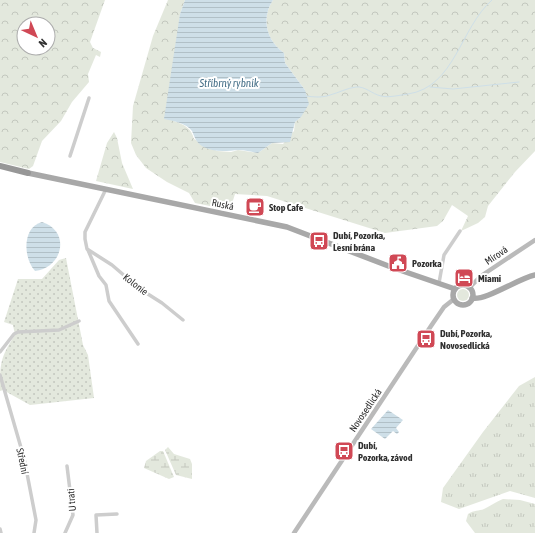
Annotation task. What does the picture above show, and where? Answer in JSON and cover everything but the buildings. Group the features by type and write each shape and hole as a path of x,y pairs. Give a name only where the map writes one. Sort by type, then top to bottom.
{"highway":[{"path":"0,167 28,173"}],"main road":[{"name":"Ruská","path":"28,173 287,227 391,267 439,282 455,289"},
{"path":"472,298 472,293 469,288 462,285 455,289 453,294 454,299 459,304 465,304 472,298 488,296 518,280 535,275"}],"street":[{"path":"70,156 89,98"},
{"path":"106,189 85,232 87,249 99,276 106,285 109,301 138,344"},
{"path":"439,282 444,255 460,231"},
{"name":"Mírová","path":"469,288 481,276 535,240"},
{"name":"Kolonie","path":"87,249 112,265 140,289 162,303 183,320"},
{"name":"Novosedlická","path":"296,533 435,320 446,305 454,299"},
{"path":"0,352 14,334 18,332 59,330 79,321"},
{"name":"Střední","path":"0,375 24,458 36,515 36,527 34,533"},
{"name":"U trati","path":"65,533 73,513 67,466"},
{"path":"97,533 96,515 117,514"},
{"path":"0,529 1,533"}],"green space":[{"path":"0,0 105,0 90,42 93,48 101,52 100,57 96,55 88,74 89,82 72,102 61,121 42,141 33,166 29,169 0,162"},
{"path":"168,0 185,0 180,14 174,121 187,127 194,139 217,151 231,152 238,150 258,153 272,143 283,144 294,131 295,122 301,117 305,90 285,63 284,53 273,42 269,35 266,21 269,7 273,0 535,0 535,151 515,172 488,206 485,217 478,223 461,231 468,216 452,205 443,221 437,226 385,233 267,196 235,194 230,210 195,203 189,193 167,182 146,168 136,155 131,143 133,106 153,36"},
{"path":"114,132 117,138 122,163 133,189 96,181 107,143"},
{"path":"66,258 83,345 88,355 94,398 30,405 3,390 0,391 2,361 6,350 15,335 13,325 4,322 18,279 42,279 59,260"},
{"path":"461,289 465,289 469,295 465,301 461,301 457,297 457,293"},
{"path":"535,377 535,498 510,491 459,509 441,502 443,488 483,432 519,386"},
{"path":"168,447 174,454 190,459 192,464 192,479 176,475 165,450"},
{"path":"160,451 163,451 174,477 169,479 144,468 146,461"},
{"path":"503,499 520,500 535,504 535,533 475,533 466,521 468,514 484,509"}],"water":[{"name":"Stříbrný rybník","path":"185,0 273,0 269,7 266,21 269,35 278,48 284,53 285,63 305,90 309,104 301,117 295,122 290,142 272,143 258,153 241,150 216,151 202,146 196,140 192,131 186,126 164,119 180,14"},
{"path":"42,222 51,227 57,233 60,241 60,249 57,257 52,263 45,268 35,271 28,259 26,244 31,230 35,225"},
{"path":"388,410 403,420 396,428 399,432 397,434 393,431 385,439 371,429"}],"waterway":[{"path":"306,96 324,97 356,87 387,97 408,94 424,89 447,69 481,12 492,0"},
{"path":"430,87 453,89 519,82"}],"place":[{"name":"Stop Cafe","path":"255,207"},
{"name":"Dubí, Pozorka, Lesní brána","path":"319,241"},
{"name":"Pozorka","path":"398,263"},
{"name":"Miami","path":"464,278"},
{"name":"Dubí, Pozorka, Novosedlická","path":"426,339"},
{"name":"Dubí, Pozorka, závod","path":"344,451"}]}
